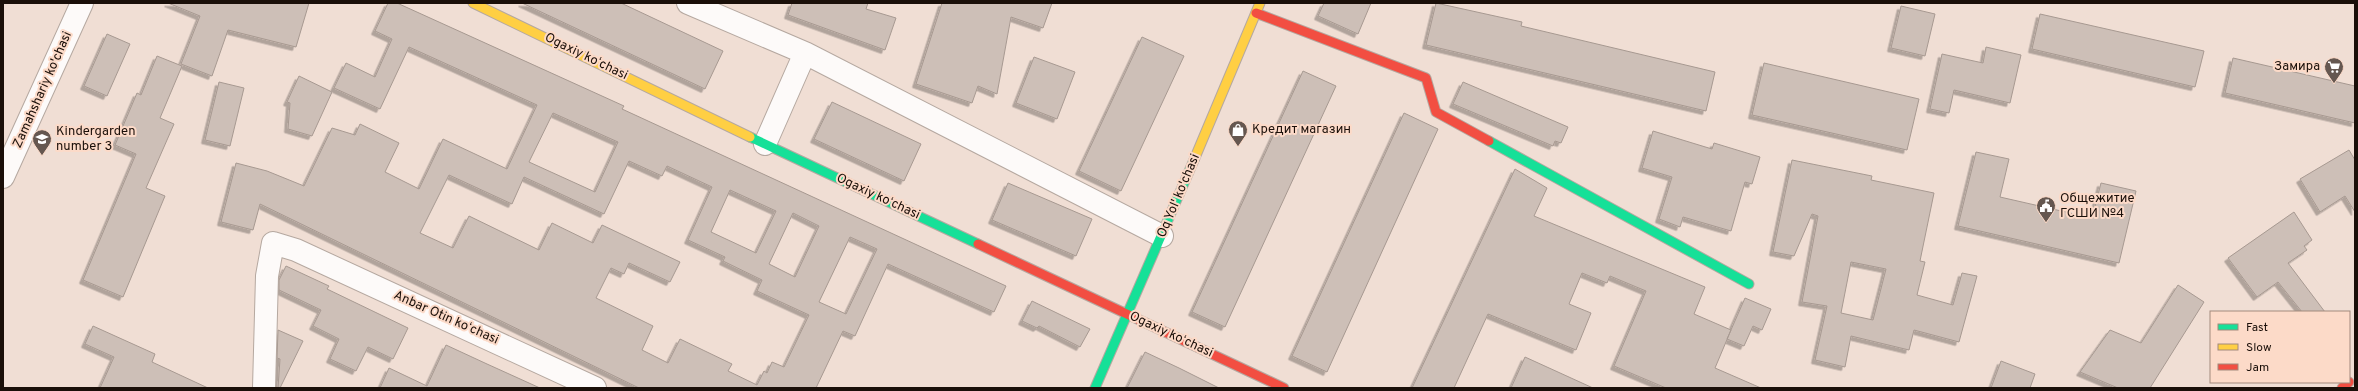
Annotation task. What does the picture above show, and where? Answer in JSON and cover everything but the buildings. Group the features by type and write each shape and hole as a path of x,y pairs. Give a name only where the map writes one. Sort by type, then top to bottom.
{"main road":[{"name":"Ogaxiy koʻchasi","path":"473,3 766,144 1284,388"},
{"name":"Oq Yol' ko'chasi","path":"1095,388 1162,236 1260,3"},
{"path":"1256,12 1426,78 1429,94 1436,112 1749,284"}],"street":[{"name":"Zamahshariy ko'chasi","path":"3,177 82,3"},
{"path":"688,3 805,53 1162,236"},
{"path":"766,144 805,53"},
{"name":"Anbar Otin koʻchasi","path":"264,388 267,276 273,243 296,250 595,388"}],"traffic: fast":[{"path":"750,137 978,244"},
{"path":"1489,141 1749,284"},
{"path":"1095,388 1194,160"}],"traffic: slow":[{"path":"473,3 750,137"},
{"path":"1194,160 1260,3"}],"traffic: jam":[{"path":"1256,13 1426,78 1436,112 1489,141"},
{"path":"978,244 1284,388"},
{"path":"2342,388 2348,383"}],"place":[{"name":"Замира","path":"2334,84"},
{"name":"Кредит магазин","path":"1238,147"},
{"name":"Kindergarden number 3","path":"42,156"},
{"name":"Общежитие ГСШИ №4","path":"2046,223"}]}
